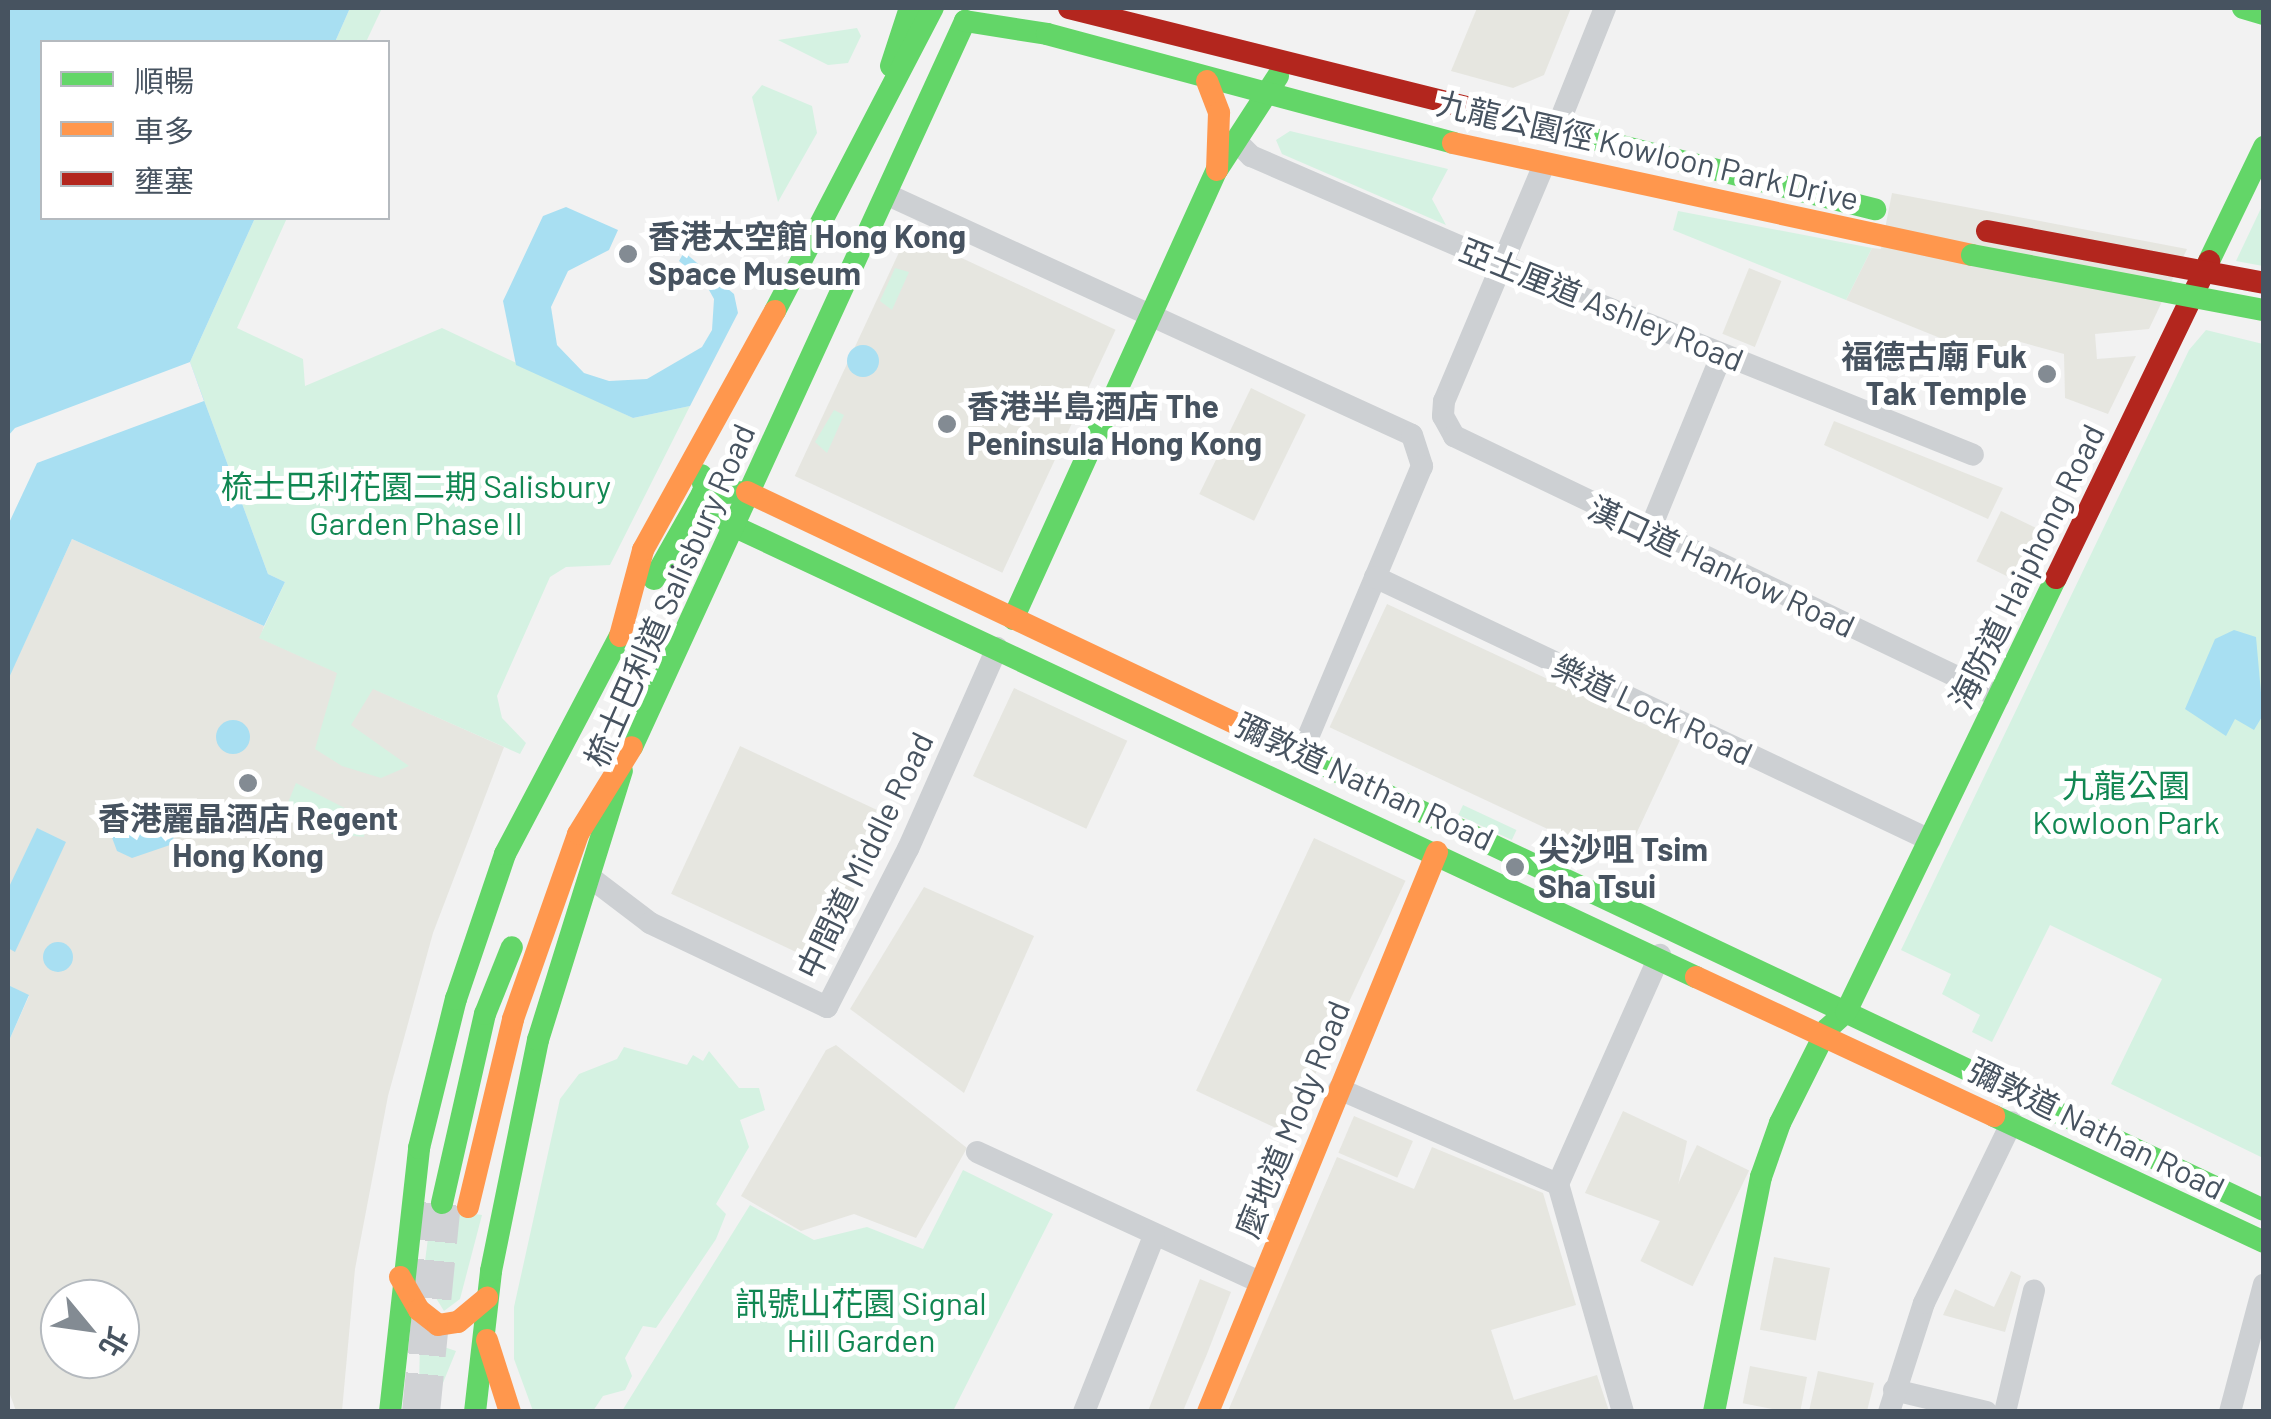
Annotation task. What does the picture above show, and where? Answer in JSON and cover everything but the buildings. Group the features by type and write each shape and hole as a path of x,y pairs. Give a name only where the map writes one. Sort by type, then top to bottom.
{"main road":[{"name":"梳士巴利道 Salisbury Road","path":"877,119 910,8"},
{"name":"梳士巴利道 Salisbury Road","path":"393,1410 400,1276 416,1163 456,999 505,854 628,617 642,550 699,451 933,8"},
{"name":"九龍公園徑 Kowloon Park Drive","path":"1069,8 1289,66 1508,114 1555,133 1987,232 2264,282"},
{"path":"2242,8 2264,14"},
{"name":"梳士巴利道 Salisbury Road","path":"475,1412 487,1298 538,1040 624,763 968,14"},
{"name":"九龍公園徑 Kowloon Park Drive","path":"968,14 1207,81 1263,90 1543,167 1972,256 2264,310"},
{"path":"1013,618 1217,170 1237,142 1263,90 1289,66"},
{"path":"1207,81 1219,113 1217,170"},
{"path":"1426,99 1470,124 1514,138 1543,167"},
{"name":"海防道 Haiphong Road","path":"1846,1012 2264,147"},
{"path":"628,617 702,494 699,451"},
{"path":"702,494 746,492"},
{"name":"彌敦道 Nathan Road","path":"746,492 2264,1210"},
{"name":"彌敦道 Nathan Road","path":"702,494 732,525 1825,1032 2264,1242"},
{"path":"442,1202 485,1014 558,816 558,758"},
{"path":"468,1207 504,1053 552,895 578,834 624,763"},
{"name":"麼地道 Mody Road","path":"1208,1412 1437,852"},
{"path":"1714,1412 1765,1160 1825,1032 1846,1012"},
{"path":"400,1276 419,1310 438,1324 458,1322 487,1298"},
{"path":"484,1329 510,1412"}],"street":[{"path":"1555,133 1605,8"},
{"name":"亞士厘道 Ashley Road","path":"1237,142 1251,156 1502,264 1974,456"},
{"path":"1502,264 1543,167"},
{"path":"888,195 1400,424 1418,447 1422,466 1301,754"},
{"name":"漢口道 Hankow Road","path":"1502,264 1444,401 1448,430 1464,444 1999,697"},
{"path":"1649,532 1722,354"},
{"name":"樂道 Lock Road","path":"1376,577 1930,840"},
{"name":"中間道 Middle Road","path":"591,878 650,922 827,1008 908,849 997,648"},
{"path":"1619,1408 1558,1184 1660,955"},
{"path":"1339,1089 1558,1184"},
{"path":"1986,1412 1892,1401 1938,1270 2012,1122"},
{"path":"977,1152 996,1170 1260,1282"},
{"path":"1084,1412 1154,1236"},
{"path":"2230,1412 2264,1284"},
{"path":"2005,1412 2034,1290"}],"shaded area":[{"path":"1477,8 1571,8 1544,75 1513,88 1451,71"},
{"path":"1892,193 2187,249 2149,329 2095,334 2097,359 2136,356 2108,414 2065,398 2064,354 2017,341 2007,365 1846,300 1872,248 1881,249"},
{"name":"香港半島酒店 The Peninsula Hong Kong","path":"908,233 1116,330 1002,573 795,476"},
{"path":"1749,268 1781,281 1755,347 1722,334"},
{"path":"1251,388 1306,415 1254,521 1199,494"},
{"path":"1834,421 2003,488 1988,519 1824,445"},
{"path":"2001,511 2050,535 2026,585 1976,561"},
{"path":"72,539 264,626 260,638 504,747 433,933 388,1096 355,1269 342,1411 16,1411 8,1389 8,1043 29,996 8,985 8,679"},
{"path":"1387,604 1680,741 1622,864 1330,727"},
{"path":"1014,688 1127,741 1086,829 973,776"},
{"path":"740,746 890,816 822,964 671,894"},
{"path":"1314,838 1406,881 1288,1134 1196,1091"},
{"path":"924,887 1034,936 964,1093 850,1009"},
{"path":"836,1045 967,1148 916,1238 854,1214 801,1231 741,1196 826,1050"},
{"path":"1623,1111 1687,1141 1670,1225 1585,1193"},
{"path":"1354,1116 1413,1141 1397,1178 1338,1153"},
{"path":"1697,1145 1749,1170 1693,1286 1640,1261"},
{"path":"1432,1147 1543,1193 1576,1305 1491,1330 1514,1400 1597,1375 1609,1411 1228,1411 1337,1157 1414,1189"},
{"path":"1774,1257 1830,1268 1816,1341 1760,1330"},
{"path":"2011,1271 2021,1276 2005,1332 1943,1315 1955,1289 1994,1307"},
{"path":"1200,1279 1231,1292 1207,1354 1183,1411 1148,1411"},
{"path":"1750,1366 1807,1377 1800,1412 1743,1403"},
{"path":"1818,1371 1874,1383 1867,1411 1809,1411"}],"green space":[{"path":"350,8 382,8 367,40 336,40"},
{"path":"857,28 861,36 848,63 828,65 778,40"},
{"path":"762,85 812,106 817,133 778,202 752,97"},
{"path":"1290,131 1448,169 1432,199 1446,225 1282,154 1276,140"},
{"path":"2263,204 2263,266 2236,261"},
{"path":"1678,211 1872,248 1846,300 1673,230"},
{"name":"梳士巴利花園二期 Salisbury Garden Phase II","path":"254,220 286,220 237,328 303,359 305,386 442,328 633,418 690,406 610,565 566,567 550,577 497,696 502,718 526,743 520,754 373,689 351,725 409,766 381,778 342,766 315,749 337,673 259,638 285,582 268,574 190,362"},
{"path":"895,268 909,272 892,310 880,301"},
{"name":"九龍公園 Kowloon Park","path":"2206,330 2263,344 2263,1158 2111,1084 2162,979 2050,925 1992,1042 1972,1032 1980,1015 1942,994 1951,974 1901,950 2189,350"},
{"path":"834,410 844,415 827,453 815,442"},
{"path":"296,783 366,819 364,837 312,832 285,810"},
{"path":"1463,805 1516,830 1512,840 1458,815"},
{"path":"624,1047 687,1065 693,1055 703,1061 709,1051 739,1088 759,1088 765,1110 740,1120 749,1147 716,1204 726,1214 716,1239 656,1328 643,1326 625,1358 632,1376 625,1390 603,1396 593,1411 533,1411 514,1359 514,1307 560,1099 579,1074 617,1059"},
{"name":"訊號山花園 Signal Hill Garden","path":"963,1170 1053,1214 953,1411 622,1411 750,1205 814,1240 867,1227 923,1249"},
{"path":"432,1207 482,1215 460,1299 444,1311 423,1277"},
{"path":"420,1339 456,1351 438,1395 419,1389"}],"water":[{"path":"8,8 350,8 336,40 40,40 40,220 254,220 190,362 268,574 285,582 264,626 72,539 8,680"},
{"path":"566,207 618,230 609,250 568,271 551,307 557,345 584,373 609,381 647,379 702,347 712,330 714,299 704,281 679,261 684,252 734,294 738,313 690,406 633,418 516,365 503,301 543,216"},
{"path":"863,345 875,349 879,361 875,373 863,377 851,373 847,361 851,349"},
{"path":"2234,630 2256,637 2263,715 2254,730 2235,719 2226,736 2185,709 2215,639"},
{"path":"233,720 245,725 250,737 245,749 233,754 221,749 216,737 221,725"},
{"path":"145,801 174,814 178,829 170,845 132,858 117,851 111,835 129,807"},
{"path":"37,828 66,842 15,952 8,948 8,889"},
{"path":"58,942 69,946 73,957 69,968 58,972 47,968 43,957 47,946"},
{"path":"8,985 29,995 8,1043"}],"pier":[{"path":"190,362 204,401 37,463 8,525 8,436 15,428"}],"tunnel":[{"path":"421,1412 442,1203"}],"traffic: fast":[{"path":"891,66 910,8"},
{"path":"775,311 933,8"},
{"path":"2243,8 2264,14"},
{"path":"632,747 965,21 1047,34 1453,143"},
{"path":"1013,619 1217,170 1278,76"},
{"path":"1525,122 1875,209"},
{"path":"2209,261 2264,147"},
{"path":"1972,255 2264,310"},
{"path":"701,475 709,507 731,525 1696,977"},
{"path":"654,579 702,494 747,492"},
{"path":"1714,1412 1761,1177 1780,1123 1827,1029 1846,1012 2056,578"},
{"path":"390,1412 419,1148 456,999 505,854 620,636"},
{"path":"1281,745 2264,1210"},
{"path":"475,1412 491,1271 538,1040 622,771"},
{"path":"442,1203 485,1014 512,947"},
{"path":"1994,1116 2264,1242"}],"traffic: slow":[{"path":"1207,81 1219,113 1217,170"},
{"path":"1453,143 1972,255"},
{"path":"620,636 643,550 775,311"},
{"path":"747,492 1281,745"},
{"path":"468,1207 513,1019 578,834 632,747"},
{"path":"1208,1412 1437,852"},
{"path":"1696,977 1994,1116"},
{"path":"400,1277 419,1310 438,1325 458,1322 487,1298"},
{"path":"487,1340 510,1412"}],"traffic: jam":[{"path":"1069,8 1525,122"},
{"path":"1987,231 2264,283"},
{"path":"2056,578 2209,261"}],"place":[{"name":"香港太空館 Hong Kong Space Museum","path":"628,254"},
{"name":"福德古廟 Fuk Tak Temple","path":"2047,374"},
{"name":"香港半島酒店 The Peninsula Hong Kong","path":"947,424"},
{"name":"香港麗晶酒店 Regent Hong Kong","path":"248,783"},
{"name":"尖沙咀 Tsim Sha Tsui","path":"1515,867"}]}
